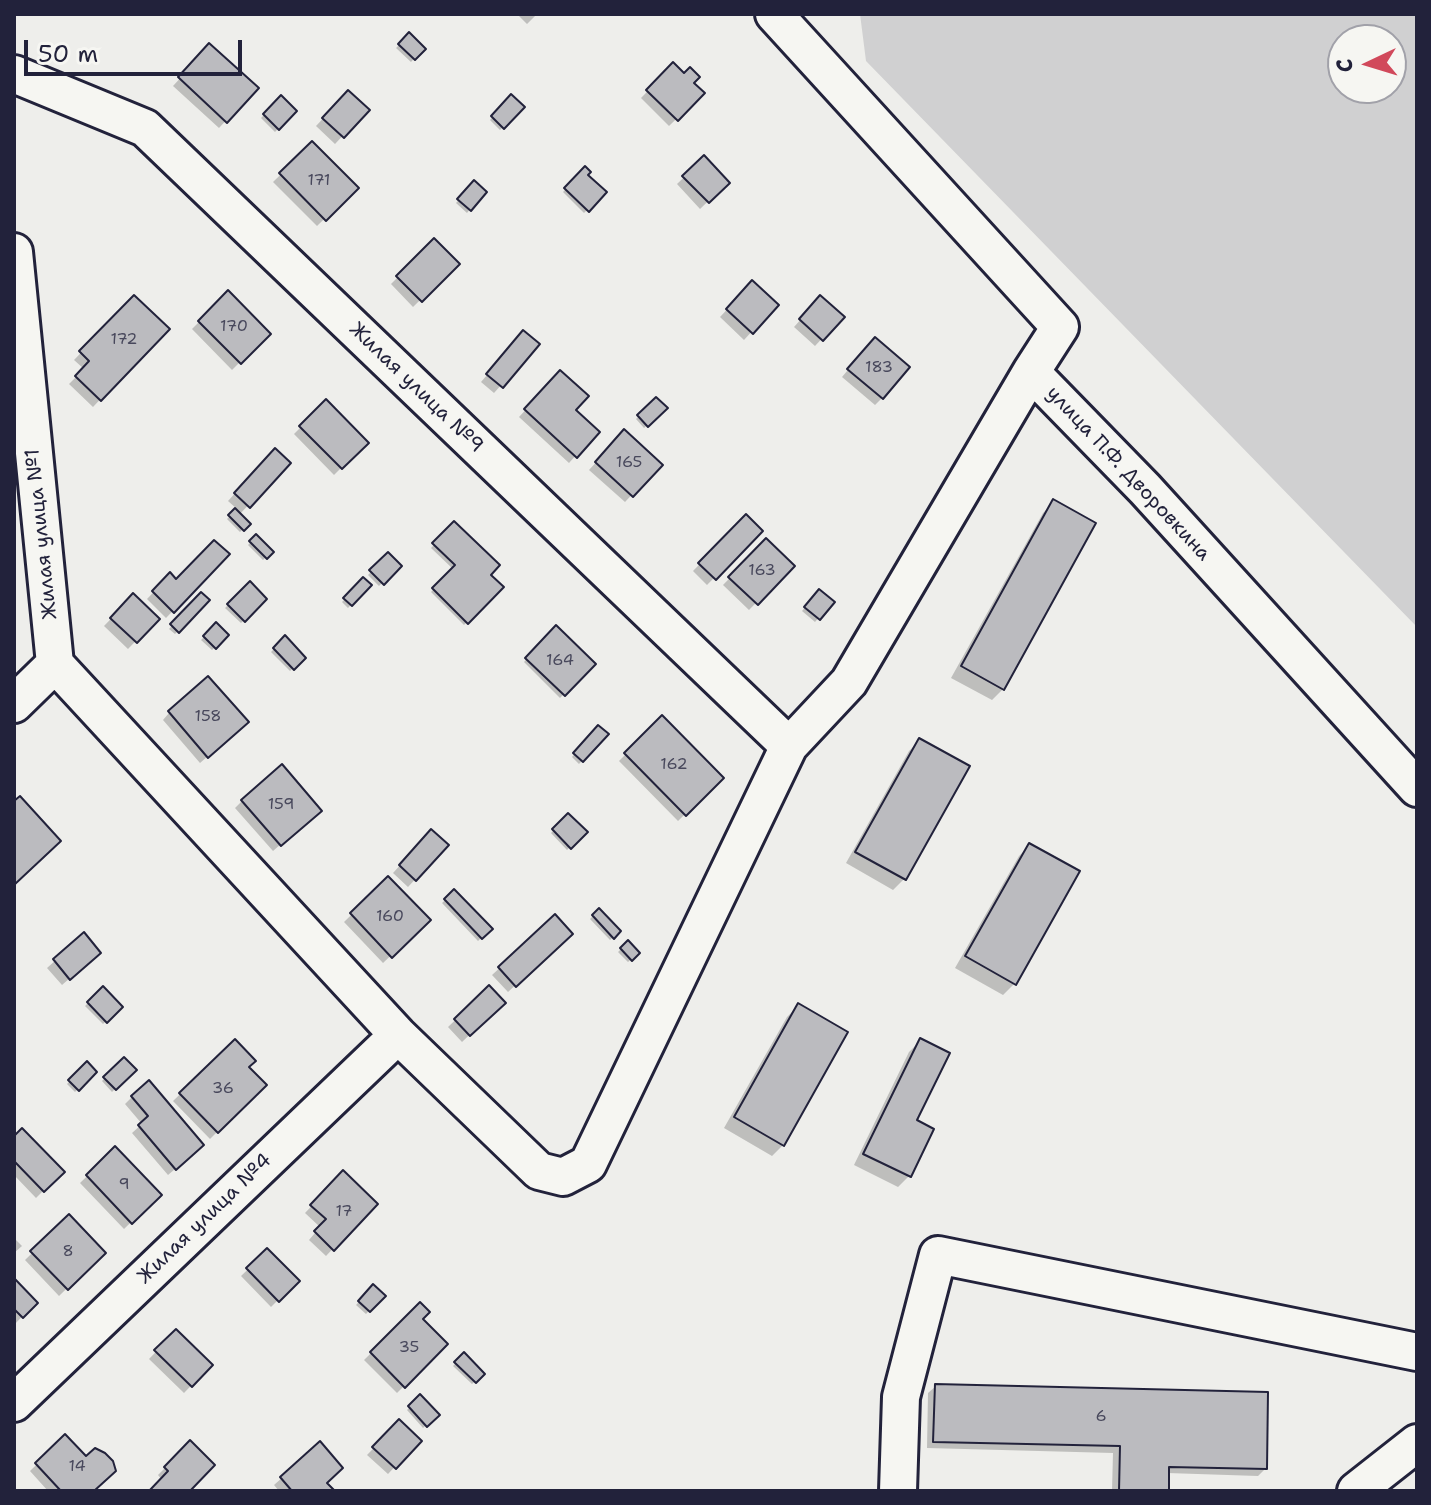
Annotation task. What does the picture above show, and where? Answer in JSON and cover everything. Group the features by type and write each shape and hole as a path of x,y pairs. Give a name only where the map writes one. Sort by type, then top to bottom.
{"street":[{"name":"улица П.Ф. Дворовкина","path":"774,14 1060,327 1031,372 1145,489 1417,788"},
{"name":"Жилая улица №9","path":"14,74 145,128 789,746"},
{"name":"Жилая улица №1","path":"14,252 55,664"},
{"path":"14,704 55,664 398,1035 539,1171 563,1177 588,1164 789,746 849,682 1031,372"},
{"name":"Жилая улица №4","path":"14,1403 398,1035"},
{"path":"898,1491 901,1397 938,1255 1417,1352"},
{"path":"1356,1491 1417,1443"}],"shaded area":[{"path":"860,14 1417,14 1417,627 866,61"}],"building":[{"path":"409,32 426,49 415,60 398,44"},
{"path":"209,43 259,88 227,123 178,77"},
{"path":"673,62 684,73 690,67 700,77 694,83 705,93 678,121 646,90"},
{"path":"348,90 370,110 344,138 322,118"},
{"path":"511,94 525,107 504,129 491,116"},
{"path":"281,95 297,111 279,130 263,114"},
{"path":"312,141 359,188 326,221 279,173"},
{"path":"704,155 730,183 709,203 682,176"},
{"path":"585,166 591,172 588,175 607,192 589,212 564,188"},
{"path":"474,180 487,192 471,211 457,199"},
{"path":"434,238 460,264 422,302 396,276"},
{"path":"752,280 779,305 753,334 726,309"},
{"path":"228,290 271,334 241,364 198,321"},
{"path":"134,295 170,329 101,401 75,376 89,361 79,351"},
{"path":"820,295 845,317 823,341 799,319"},
{"path":"523,330 540,344 503,388 486,374"},
{"path":"875,337 910,367 883,399 847,369"},
{"path":"560,370 589,396 576,410 600,432 577,458 524,409"},
{"path":"656,397 668,408 648,427 637,415"},
{"path":"326,399 369,443 342,469 299,426"},
{"path":"624,429 663,465 633,497 595,462"},
{"path":"275,448 291,463 250,508 234,493"},
{"path":"1053,499 1096,523 1004,690 961,666"},
{"path":"235,508 251,524 244,531 228,515"},
{"path":"746,514 763,531 716,580 698,563"},
{"path":"454,521 500,565 491,575 504,587 468,624 432,588 455,565 432,543"},
{"path":"256,534 274,552 267,559 249,541"},
{"path":"766,538 795,566 758,605 728,577"},
{"path":"214,540 230,554 174,613 152,591 170,572 176,579"},
{"path":"388,552 402,566 384,585 369,570"},
{"path":"363,577 372,585 352,606 343,598"},
{"path":"250,581 267,599 245,622 227,604"},
{"path":"819,589 835,602 820,620 804,607"},
{"path":"201,592 210,600 179,633 170,624"},
{"path":"133,593 160,619 137,643 110,618"},
{"path":"216,622 229,635 216,649 203,636"},
{"path":"556,625 596,664 565,696 525,658"},
{"path":"285,635 306,658 294,670 273,648"},
{"path":"208,676 249,722 208,758 168,711"},
{"path":"662,715 724,778 686,816 624,753"},
{"path":"598,725 609,734 583,762 573,753"},
{"path":"919,738 970,766 906,880 855,852"},
{"path":"282,764 322,811 281,846 241,800"},
{"path":"20,796 61,841 14,885 14,801"},
{"path":"568,813 588,832 571,849 552,829"},
{"path":"431,829 449,845 416,881 399,865"},
{"path":"1029,843 1080,871 1016,985 965,956"},
{"path":"388,876 431,920 392,958 350,913"},
{"path":"454,889 493,929 482,939 444,899"},
{"path":"599,908 621,931 614,939 592,915"},
{"path":"555,914 573,934 516,987 498,967"},
{"path":"84,932 101,953 70,980 53,959"},
{"path":"628,940 640,953 632,961 620,948"},
{"path":"489,985 506,1003 470,1036 454,1019"},
{"path":"103,986 123,1007 107,1023 87,1002"},
{"path":"798,1003 848,1032 784,1146 734,1117"},
{"path":"920,1038 950,1053 917,1120 934,1129 911,1177 863,1154"},
{"path":"235,1039 256,1061 249,1067 267,1085 218,1133 179,1093"},
{"path":"124,1057 137,1070 116,1090 103,1077"},
{"path":"87,1061 97,1072 79,1091 68,1080"},
{"path":"149,1080 204,1145 176,1170 138,1125 148,1116 131,1096"},
{"path":"22,1128 65,1172 44,1192 14,1161 14,1136"},
{"path":"115,1146 162,1195 132,1224 86,1175"},
{"path":"343,1170 378,1204 334,1251 314,1231 326,1219 310,1205"},
{"path":"69,1214 106,1253 68,1290 30,1251"},
{"path":"267,1248 300,1281 279,1302 246,1268"},
{"path":"14,1278 38,1303 23,1318 14,1309"},
{"path":"373,1284 386,1296 370,1312 358,1301"},
{"path":"420,1302 430,1312 423,1319 448,1344 405,1388 370,1352"},
{"path":"176,1329 213,1365 192,1387 154,1350"},
{"path":"464,1352 485,1374 476,1383 454,1362"},
{"path":"935,1384 1268,1392 1267,1469 1169,1467 1169,1491 1119,1491 1120,1446 933,1442"},
{"path":"420,1394 440,1415 427,1427 408,1406"},
{"path":"399,1419 422,1441 396,1469 372,1447"},
{"path":"65,1434 86,1456 95,1448 113,1461 116,1471 94,1491 61,1491 35,1463"},
{"path":"190,1440 215,1465 190,1491 149,1491 168,1471 164,1467"},
{"path":"320,1441 343,1468 327,1483 334,1490 292,1491 280,1477"}]}
